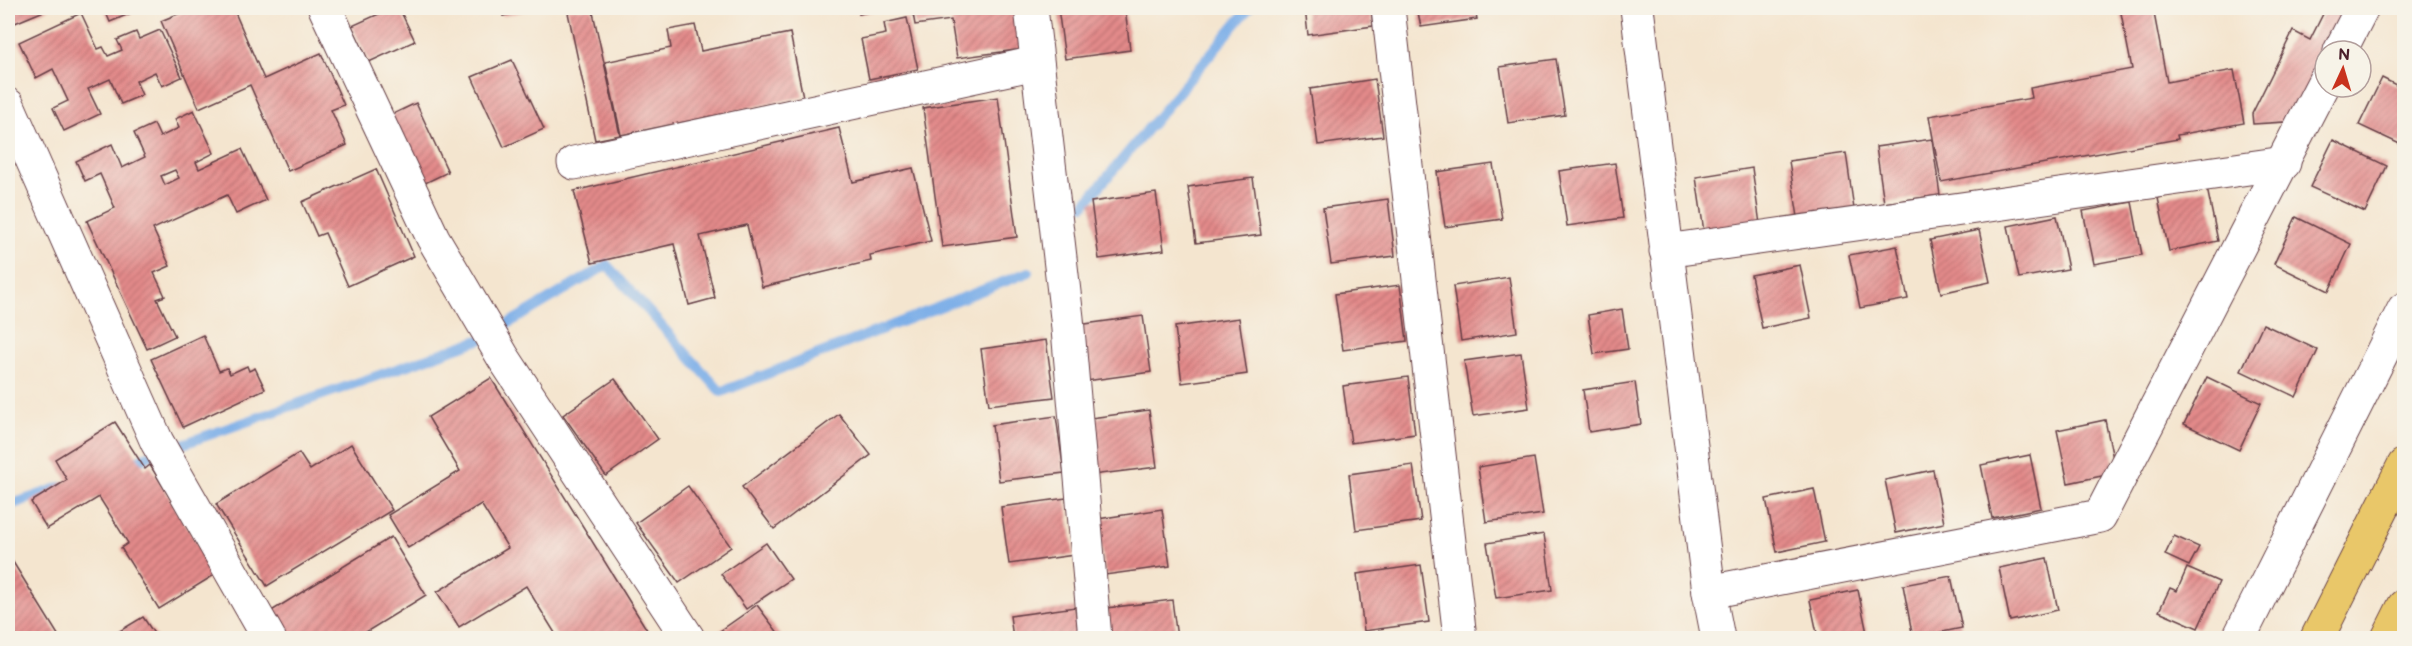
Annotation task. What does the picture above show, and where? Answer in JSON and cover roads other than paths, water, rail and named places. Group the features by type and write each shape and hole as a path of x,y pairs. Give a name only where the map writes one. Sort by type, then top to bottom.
{"main road":[{"path":"2317,639 2404,465"},
{"path":"2388,639 2404,606"}],"street":[{"path":"325,8 433,238 490,334 688,639"},
{"path":"1031,8 1067,318 1095,639"},
{"path":"1388,8 1460,639"},
{"path":"1637,8 1708,592 1718,639"},
{"path":"2346,39 2362,8"},
{"path":"574,163 1036,63"},
{"path":"1708,592 2100,516 2316,99"},
{"path":"8,105 164,455 269,639"},
{"path":"1666,251 2284,163"},
{"path":"2239,639 2404,309"}],"waterway":[{"path":"1084,205 1249,8"},
{"path":"126,464 482,339 607,265 721,392 1029,272"},
{"path":"8,508 13,504 61,487"}]}
